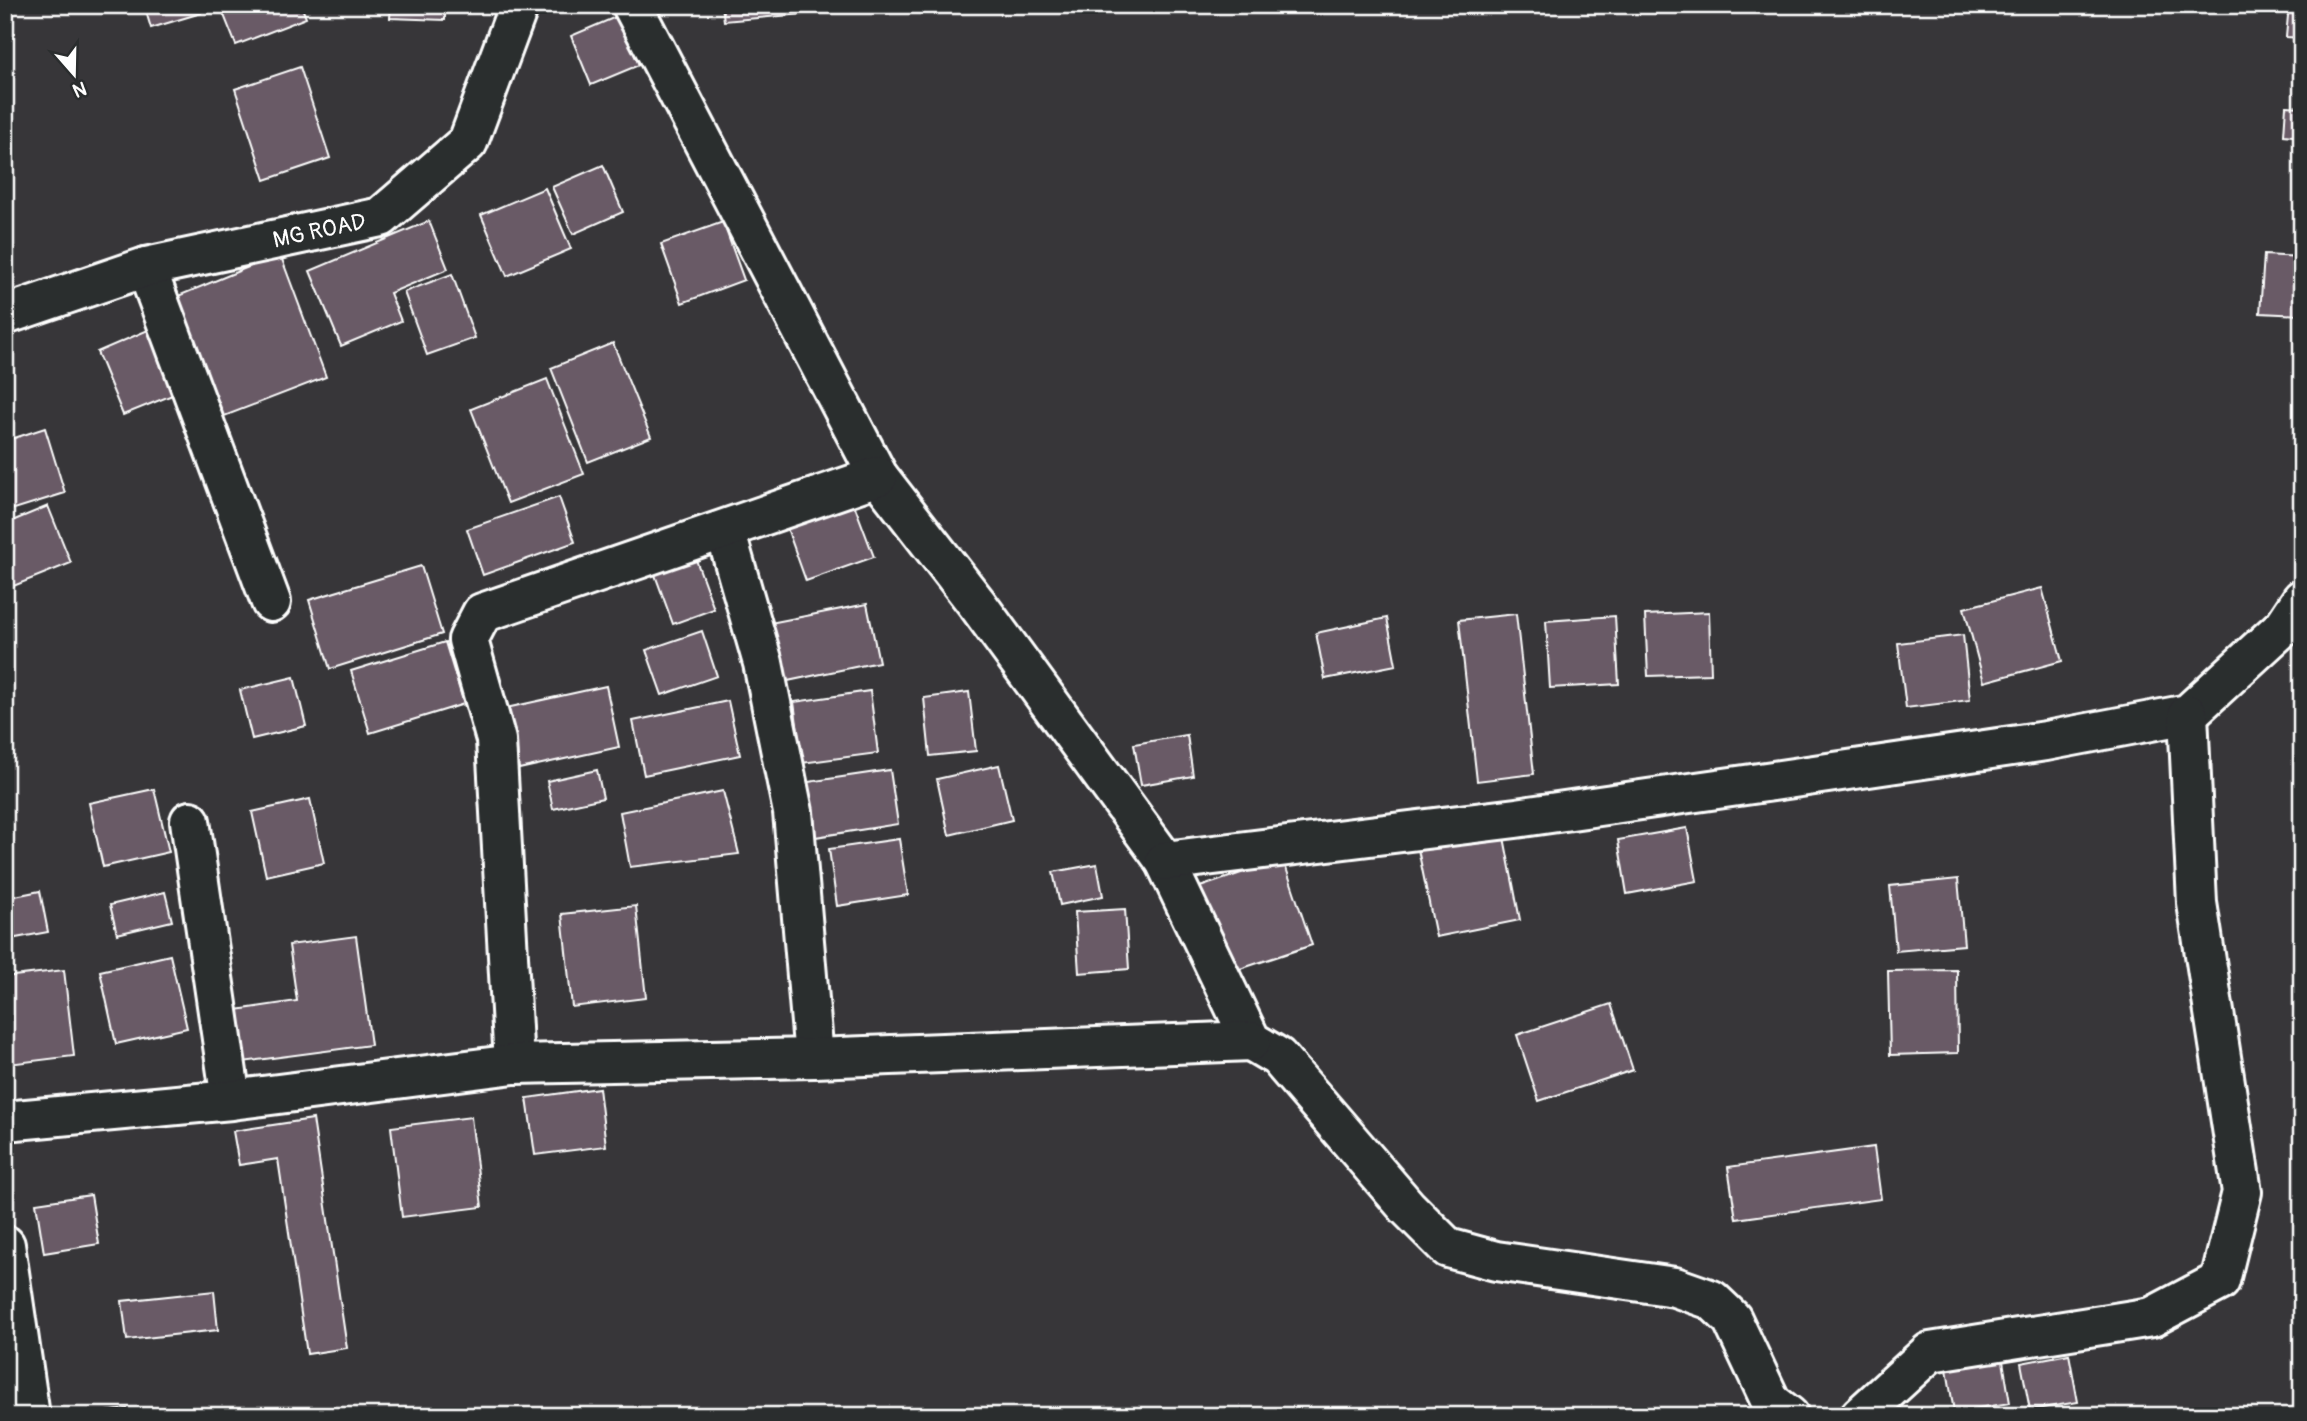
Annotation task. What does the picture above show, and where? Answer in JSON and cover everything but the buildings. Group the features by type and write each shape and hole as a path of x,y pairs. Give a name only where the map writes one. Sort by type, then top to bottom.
{"street":[{"name":"MG ROAD","path":"5,315 146,267 381,217 468,142 519,5"},
{"path":"632,5 878,476 978,604 1165,861 1251,1041"},
{"path":"146,267 271,602"},
{"path":"514,1064 496,740 468,640 482,612 878,476"},
{"path":"725,530 763,663 793,812 814,1058"},
{"path":"1165,861 1516,818 2046,741 2188,714 2284,626 2302,598"},
{"path":"1860,1416 1930,1352 2152,1317 2220,1281 2242,1192 2197,903 2188,714"},
{"path":"190,821 231,1100"},
{"path":"5,1121 231,1100 514,1064 814,1058 1251,1041 1278,1056 1407,1207 1448,1248 1496,1261 1675,1287 1712,1300 1732,1319 1771,1402 1789,1416"},
{"path":"5,1245 30,1416"}]}
